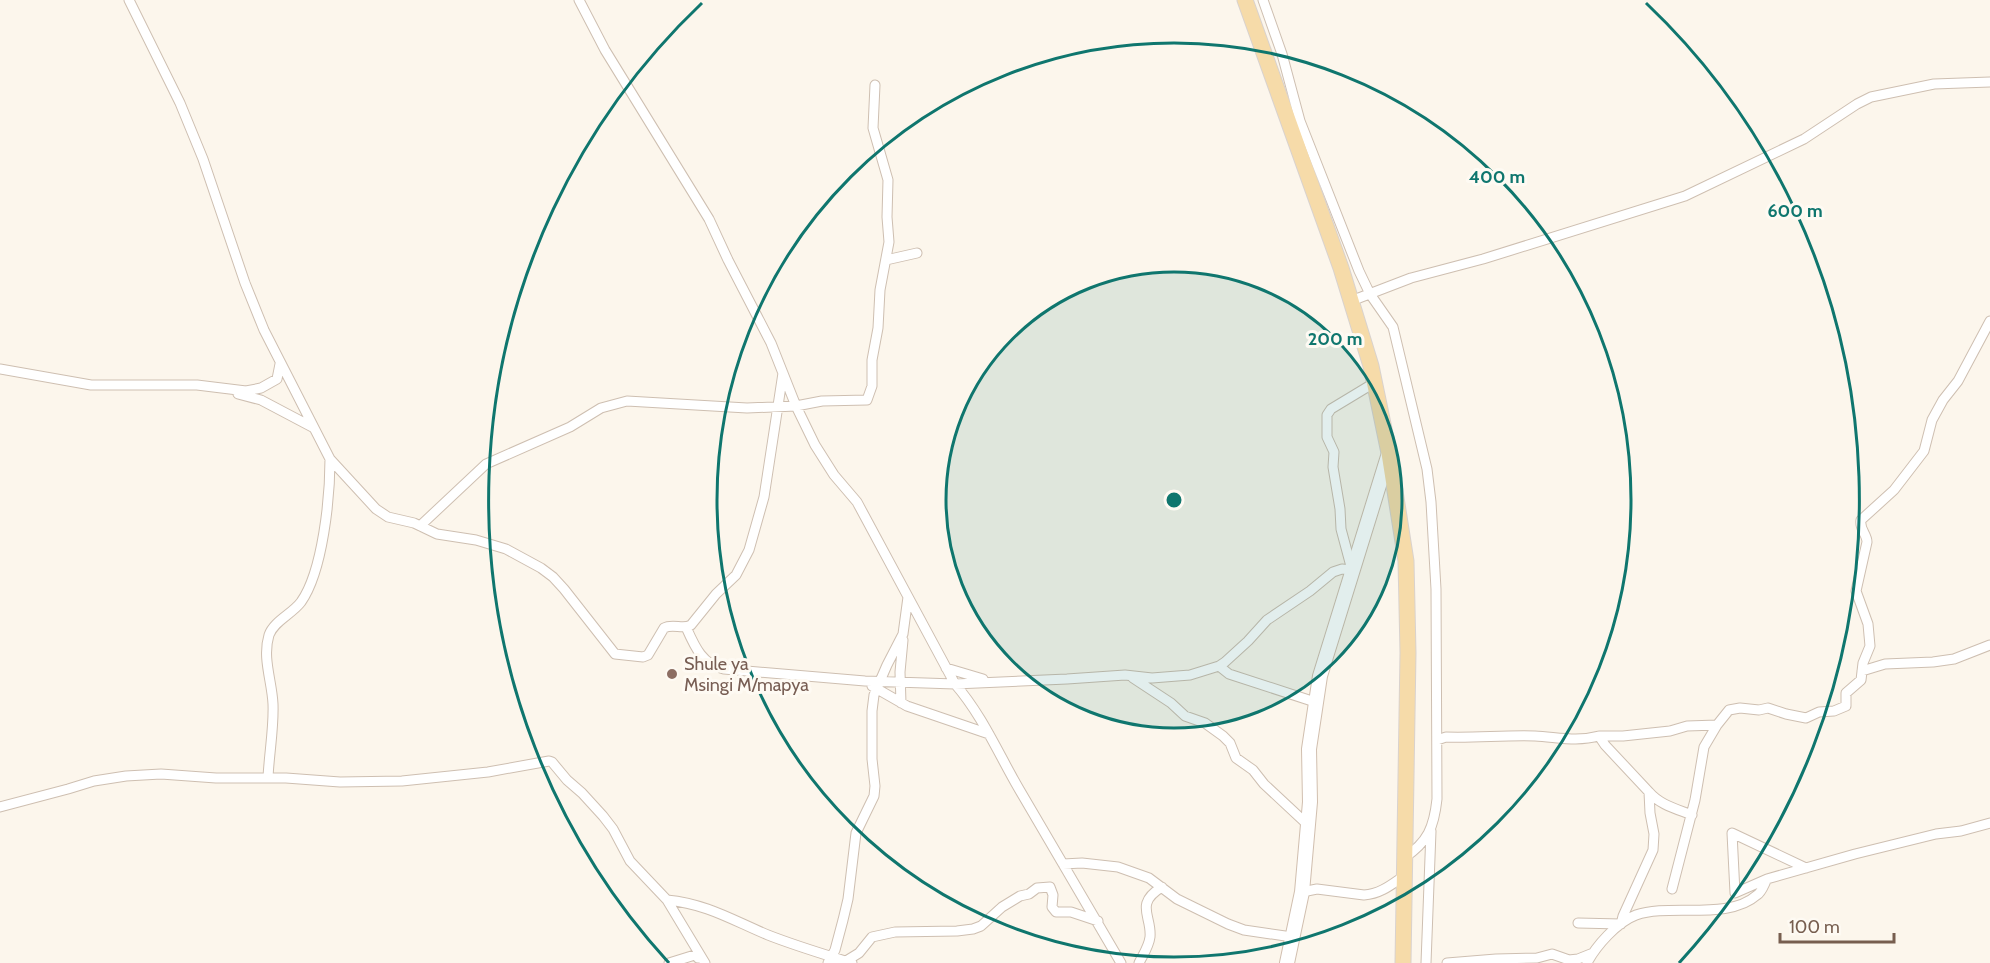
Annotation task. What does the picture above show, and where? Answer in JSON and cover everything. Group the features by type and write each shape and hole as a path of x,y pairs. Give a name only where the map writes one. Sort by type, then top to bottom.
{"main road":[{"path":"1245,0 1351,301 1374,383 1389,453 1406,572 1408,653 1403,963"}],"street":[{"path":"129,0 180,103 203,159 253,305 330,459 382,514 437,534 476,540 506,549 541,568 564,589 615,654 645,656 651,652 665,627 691,625 716,594 736,575 748,550 764,497 783,373"},
{"path":"579,0 605,50 709,219 771,343 796,406 827,465 860,508 955,684 989,734 1121,963"},
{"path":"1263,0 1282,54 1300,121 1359,271 1370,294 1393,327 1427,469 1436,589 1437,799 1435,820 1431,831 1417,850 1404,858"},
{"path":"1351,301 1411,278 1483,260 1685,196 1804,139 1871,97 1934,84 1990,82"},
{"path":"420,526 486,464 570,428 601,408 612,404 627,401 734,407 796,406 822,401 864,401 869,397 872,386 872,360 878,328 880,290 889,242 887,217 889,189 884,161 873,128 875,85"},
{"path":"886,260 917,253"},
{"path":"1672,889 1692,815 1701,775 1704,747 1729,710 1768,708 1804,718 1846,706 1846,693 1861,680 1870,644 1868,624 1857,593 1867,542 1860,525 1861,520 1894,490 1924,451 1928,432 1938,408 1958,381 1990,321"},
{"path":"0,369 91,385 197,385 246,391 261,388 277,379 280,361"},
{"path":"1352,570 1341,529 1333,467 1334,452 1329,443 1327,415 1331,409 1374,383"},
{"path":"225,389 261,400 314,428"},
{"path":"1287,963 1302,892 1310,802 1309,749 1320,675 1389,453"},
{"path":"268,778 273,703 268,672 269,635 274,627 300,603 314,574 329,496 330,459"},
{"path":"878,685 899,682 955,684 1125,675 1152,678 1190,675 1219,666 1239,650 1269,618 1310,591 1333,572 1342,569 1352,570"},
{"path":"901,703 899,682 908,597"},
{"path":"686,627 700,654 717,668 865,681 878,685 901,703 989,734"},
{"path":"830,960 848,899 856,833 874,796 872,711 878,685 903,634"},
{"path":"1862,671 1885,664 1954,659 1990,645"},
{"path":"1219,666 1229,674 1315,702"},
{"path":"946,668 991,682"},
{"path":"1125,675 1143,683 1185,716 1205,723 1223,736 1230,743 1236,758 1254,770 1264,784 1308,825"},
{"path":"1437,740 1446,736 1535,736 1586,740 1599,736 1623,736 1670,731 1687,726 1717,725"},
{"path":"1599,736 1655,799 1692,815"},
{"path":"0,807 94,781 126,776 161,774 340,782 418,781 504,770 549,761 603,816 613,829 630,861 667,900 698,958 705,963"},
{"path":"1622,924 1623,916 1653,850 1654,834 1649,792"},
{"path":"1806,868 1732,833 1735,893 1767,879 1806,868 1936,834 1961,831 1990,823"},
{"path":"1426,963 1431,831"},
{"path":"1063,864 1082,863 1118,867 1149,878 1177,899 1228,924 1261,934 1292,937"},
{"path":"1302,892 1317,888 1371,895 1388,888 1404,876"},
{"path":"1587,963 1608,935 1633,916 1652,911 1699,911 1728,908 1748,901 1759,894 1767,879"},
{"path":"667,900 712,909 830,960 849,962 872,937 895,932 957,931 981,926 1002,907 1037,888 1050,887 1053,895 1052,907 1056,912 1071,912 1098,921"},
{"path":"1139,963 1150,940 1146,915 1148,904 1152,895 1162,887"},
{"path":"1578,923 1622,924"},
{"path":"1447,963 1537,958 1552,954 1569,960 1593,953"},
{"path":"669,963 698,958"}],"place":[{"name":"Shule ya Msingi M/mapya","path":"672,674"}]}
